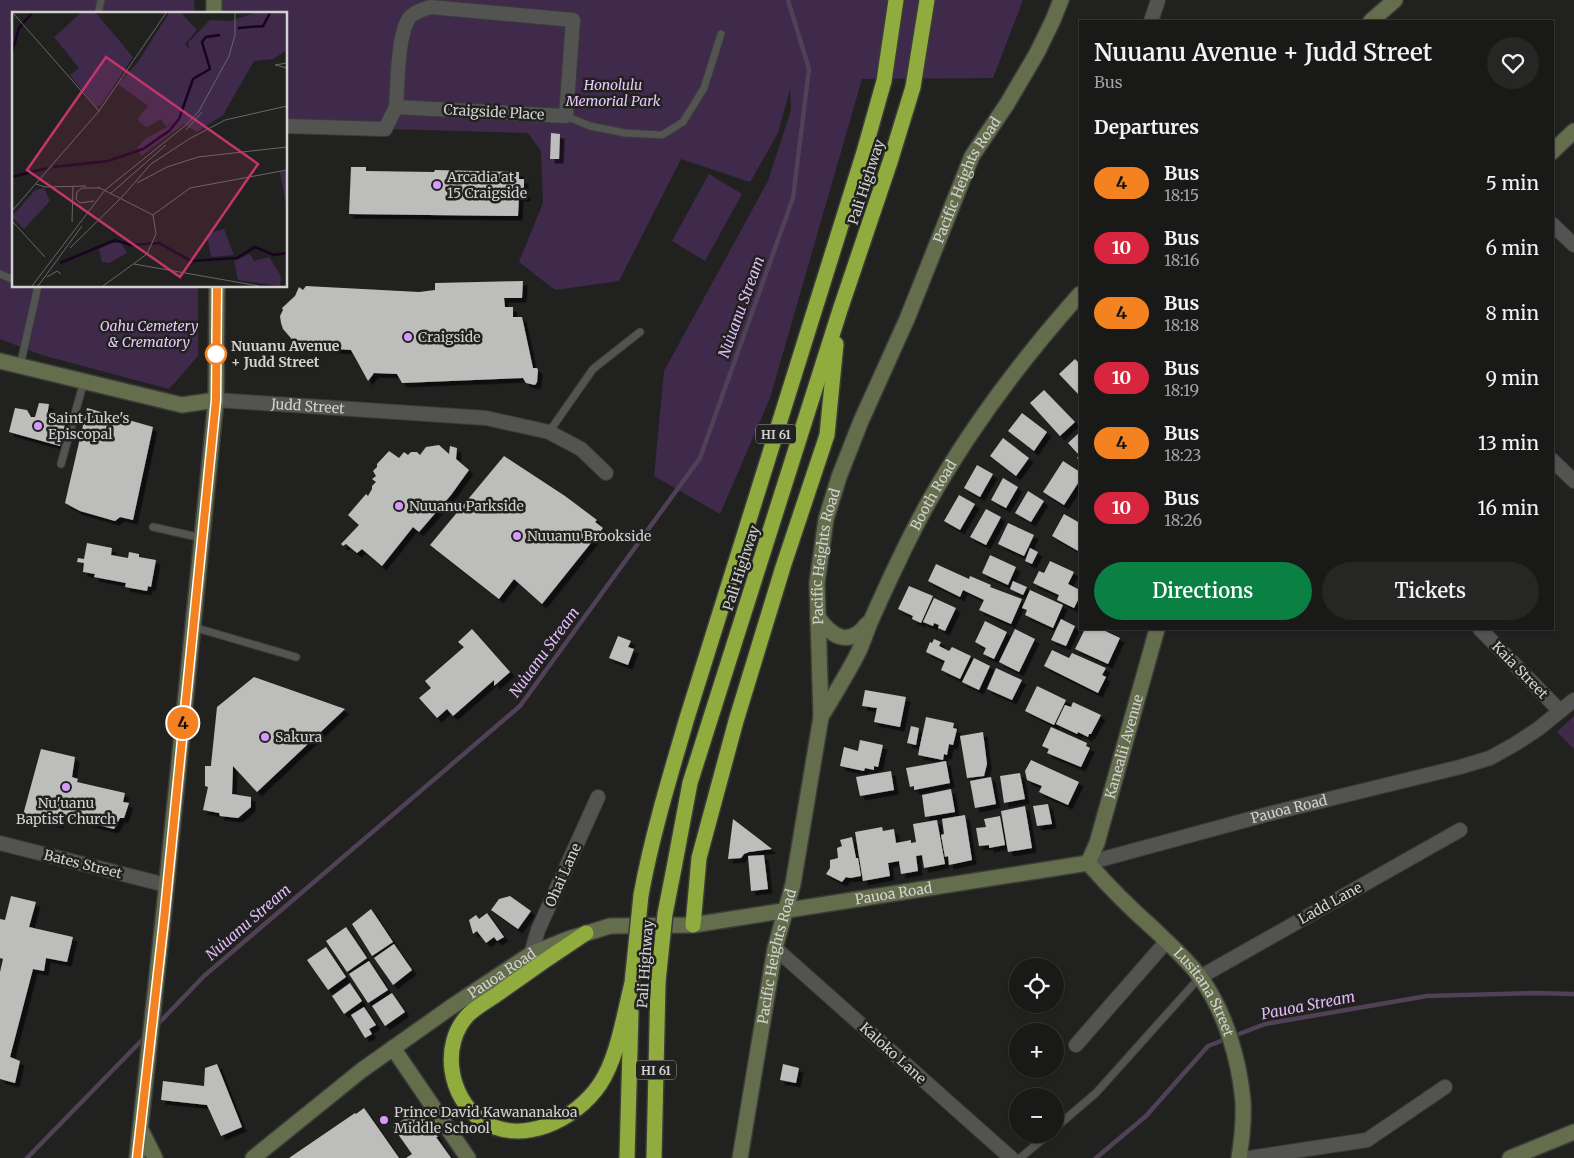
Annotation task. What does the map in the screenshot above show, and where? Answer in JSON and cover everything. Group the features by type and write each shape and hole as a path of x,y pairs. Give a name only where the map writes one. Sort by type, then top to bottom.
{"highway":[{"name":"Pali Highway","path":"627,1158 632,983 638,919 646,866 688,718 864,152 884,81 896,0"},
{"name":"Pali Highway","path":"654,1158 658,982 665,914 690,783 913,87 927,0"},
{"path":"694,925 699,858 736,721 783,566 827,435 840,310"},
{"path":"586,933 535,967 468,1016 458,1031 451,1050 451,1068 454,1081 468,1108 488,1124 511,1130 541,1128 555,1123 574,1112 594,1093 605,1074 616,1045 632,983"}],"main road":[{"name":"Pacific Heights Road","path":"740,1158 775,948 793,884 821,717 817,583 826,520 839,477 858,429 906,319 972,156 1007,104 1037,53 1061,0"},
{"path":"1371,20 1395,0"},
{"path":"1554,150 1574,131"},
{"path":"137,1158 216,400 217,288"},
{"name":"Booth Road","path":"821,717 857,654 867,634 872,618 928,504 952,462 992,404 1079,295"},
{"name":"Judd Street","path":"0,361 182,405 216,400"},
{"path":"818,617 822,624 833,633 839,636 854,637 861,632 872,618"},
{"name":"Kanealii Avenue","path":"1088,863 1097,844 1158,630"},
{"name":"Pauoa Road","path":"252,1158 362,1070 507,968 530,954 586,933 610,926 694,925 1088,863"},
{"name":"Lusitana Street","path":"1088,863 1111,889 1200,977 1219,1011 1233,1051 1243,1102 1243,1132 1239,1158"},
{"path":"393,1048 468,1158"},
{"path":"140,1128 155,1158"},
{"path":"1510,1158 1574,1132"}],"street":[{"path":"1151,20 1158,0"},
{"path":"288,126 385,129 396,107 401,40 404,29 410,17 419,10 430,7 573,20 566,116"},
{"name":"Craigside Place","path":"396,107 566,116"},
{"path":"1554,226 1574,245"},
{"name":"Judd Street","path":"216,400 486,418 549,432 581,449 606,473"},
{"path":"1554,462 1574,482"},
{"name":"Kaia Street","path":"1481,630 1560,712"},
{"name":"Pauoa Road","path":"1088,863 1272,813 1490,758 1538,729 1574,700"},
{"name":"Ohai Lane","path":"530,954 538,930 598,796"},
{"name":"Ladd Lane","path":"1200,977 1460,830"},
{"name":"Bates Street","path":"0,843 166,884"},
{"path":"1076,1044 1166,942"},
{"name":"Kaloko Lane","path":"775,948 1011,1158"},
{"path":"1249,1158 1367,1140 1445,1087"}],"lane":[{"path":"566,116 590,126 625,133 662,135 683,122 704,88 721,34"},
{"path":"0,274 12,279"},
{"path":"20,366 38,288"},
{"path":"549,432 593,369 640,332"},
{"path":"61,464 84,381"},
{"path":"153,527 203,538"},
{"path":"193,628 296,657"},
{"path":"1064,1121 1096,1094 1200,977"},
{"path":"1020,1158 1038,1143"}],"green space":[{"name":"Oahu Cemetery & Crematory","path":"0,0 194,0 195,12 12,12 12,288 198,288 198,356 169,389 42,355 0,339"},
{"name":"Honolulu Memorial Park","path":"222,0 1023,0 993,78 862,79 770,398 720,514 654,476 664,371 768,181 791,110 790,89 778,133 750,182 681,159 619,281 555,290 519,262 543,203 541,151 528,133 288,126 288,12 222,12"},
{"path":"709,174 742,194 705,261 672,241"},
{"path":"1574,716 1574,749 1557,732"}],"building":[{"path":"551,133 560,134 559,159 550,159"},
{"name":"Arcadia at 15 Craigside","path":"351,167 366,167 366,171 519,172 519,179 524,179 526,197 519,197 518,216 349,214"},
{"name":"Craigside","path":"523,281 522,298 504,298 505,307 513,307 513,317 522,317 533,368 538,370 535,385 526,383 523,378 402,383 397,374 374,373 368,381 351,350 297,345 283,329 281,323 282,308 295,296 299,287 303,290 306,286 419,292 435,290 435,283"},
{"path":"1075,359 1079,363 1079,395 1059,374"},
{"path":"1044,390 1075,422 1060,436 1030,403"},
{"name":"Saint Luke's Episcopal","path":"39,403 49,404 47,416 66,419 60,446 9,432 15,408 27,410 31,417 35,417"},
{"path":"87,408 153,427 133,520 120,517 115,521 80,511 65,503"},
{"path":"1022,413 1047,432 1034,451 1008,431"},
{"path":"1079,433 1079,455 1068,443"},
{"path":"1003,438 1029,458 1016,476 990,456"},
{"name":"Nuuanu Parkside","path":"439,445 449,454 450,446 457,448 456,459 469,470 451,495 419,532 413,527 382,566 362,549 357,553 346,544 343,546 341,544 359,525 348,515 366,494 368,496 376,482 372,479 376,476 373,471 389,451 399,458 404,452 408,455 411,452 417,452 420,455 426,447"},
{"name":"Nuuanu Brookside","path":"504,456 565,496 597,520 595,522 603,528 542,604 514,579 499,599 430,545"},
{"path":"1063,461 1079,471 1079,482 1064,505 1043,492"},
{"path":"977,465 993,474 980,497 964,488"},
{"path":"1003,478 1018,487 1006,508 991,500"},
{"path":"1028,491 1044,501 1031,522 1015,513"},
{"path":"959,495 975,504 960,530 944,521"},
{"path":"986,509 1001,517 986,545 970,537"},
{"path":"1064,514 1079,522 1079,551 1052,536"},
{"path":"1008,523 1034,535 1024,556 998,544"},
{"path":"87,543 112,548 111,555 128,558 129,552 139,554 139,557 156,560 151,587 148,586 147,591 125,587 126,583 94,577 95,574 83,572 84,563 77,562 78,558 84,559"},
{"path":"1030,548 1038,552 1032,564 1025,561"},
{"path":"990,555 1016,567 1008,585 982,573"},
{"path":"1050,561 1074,572 1068,584 1079,590 1079,598 1074,608 1057,600 1059,595 1033,583 1039,571 1044,573"},
{"path":"936,564 969,579 970,576 991,585 990,587 1022,599 1011,624 979,610 984,600 963,590 960,597 928,581"},
{"path":"1013,581 1027,587 1023,595 1010,589"},
{"path":"909,586 933,596 921,623 912,619 913,616 898,609"},
{"path":"1030,590 1063,605 1053,628 1025,615 1027,610 1022,608"},
{"path":"934,598 956,608 945,631 938,628 939,625 934,623 933,626 923,622"},
{"path":"1061,619 1075,626 1066,646 1051,640"},
{"path":"985,621 1007,632 994,659 983,654 986,648 975,642"},
{"path":"472,629 510,672 494,686 494,680 453,716 447,709 437,718 419,698 431,688 425,681 464,647 458,642"},
{"path":"1015,629 1035,639 1019,672 999,662"},
{"path":"1084,630 1103,630 1120,638 1108,664 1075,649"},
{"path":"618,636 631,641 628,647 634,649 628,665 609,658"},
{"path":"934,639 941,642 939,646 949,651 952,647 971,656 960,679 941,670 945,661 926,652 930,642 932,643"},
{"path":"1052,650 1069,658 1072,653 1106,668 1102,675 1106,677 1098,693 1044,666"},
{"path":"974,658 990,666 979,690 962,682"},
{"path":"996,668 1022,680 1012,700 987,689"},
{"name":"Sakura","path":"254,677 345,709 257,792 233,766 232,794 251,797 251,807 238,818 220,816 219,813 203,810 208,787 205,786 205,766 211,766 217,707"},
{"path":"1037,686 1066,700 1054,725 1025,711"},
{"path":"865,690 906,697 900,727 874,722 877,708 862,706"},
{"path":"1073,702 1101,715 1088,737 1056,724 1065,705 1071,707"},
{"path":"926,717 954,723 953,728 957,729 953,745 949,744 947,755 944,754 943,760 918,755"},
{"path":"911,726 919,728 916,745 907,743"},
{"path":"1051,727 1087,743 1086,746 1090,748 1081,767 1047,753 1049,749 1042,746"},
{"path":"983,732 987,764 984,776 967,778 960,736"},
{"path":"860,740 883,745 878,767 874,766 874,770 865,768 864,771 840,766 844,747 858,751"},
{"name":"Nu'uanu Baptist Church","path":"41,749 75,757 72,777 78,779 77,782 125,793 123,802 129,803 124,818 120,818 114,829 62,816 59,824 23,815"},
{"path":"1031,760 1079,782 1068,805 1039,792 1042,786 1027,780 1025,771"},
{"path":"946,761 950,783 914,790 914,786 910,787 906,768"},
{"path":"891,771 894,790 860,796 856,777"},
{"path":"1020,773 1025,799 1004,803 1000,776"},
{"path":"991,777 996,804 975,808 970,781"},
{"path":"951,789 955,812 925,817 922,795"},
{"path":"1048,804 1052,824 1037,826 1033,806"},
{"path":"1025,806 1032,848 1008,852 1001,811"},
{"path":"965,815 972,860 949,865 948,856 945,857 941,835 944,834 942,819"},
{"path":"1000,816 1005,845 989,848 989,845 979,846 976,828 986,827 984,819"},
{"path":"733,819 772,849 749,852 741,858 728,859"},
{"path":"937,820 945,864 924,868 922,855 916,856 918,871 901,874 899,861 888,863 890,876 863,881 855,832 882,827 883,831 894,829 896,843 911,840 911,843 916,842 913,824"},
{"path":"852,837 861,876 846,877 842,882 826,874 830,868 830,860 838,858 837,848 842,846 840,840"},
{"path":"764,855 768,889 751,891 748,856"},
{"path":"11,896 36,902 29,927 73,937 67,962 46,958 44,971 33,969 10,1057 20,1061 15,1083 0,1079 0,972 3,959 0,958 0,919 5,920"},
{"path":"510,896 531,911 518,929 491,910 499,899"},
{"path":"371,909 393,942 372,956 352,924"},
{"path":"487,913 504,937 497,941 494,937 486,943 477,931 473,934 469,920 476,915 479,919"},
{"path":"346,927 367,958 347,972 326,941"},
{"path":"394,944 412,970 393,985 374,958"},
{"path":"326,947 346,977 328,990 307,960"},
{"path":"369,961 388,990 368,1003 349,974"},
{"path":"350,983 362,1001 344,1014 332,996"},
{"path":"392,993 405,1012 385,1026 372,1006"},
{"path":"364,1007 376,1025 369,1029 372,1034 365,1038 351,1015"},
{"path":"217,1064 242,1127 221,1136 207,1105 161,1100 163,1081 204,1086 205,1068"},
{"path":"783,1064 799,1068 796,1083 780,1080"},
{"path":"364,1108 399,1158 289,1158 355,1113"},
{"path":"418,1109 451,1158 406,1158 412,1154 393,1127"}],"waterway":[{"name":"Nuʻuanu Stream","path":"157,1025 204,976 520,706 700,458 793,198 809,69 788,0"},
{"name":"Pauoa Stream","path":"1096,1158 1146,1116 1208,1046 1265,1024 1427,996 1534,993 1574,994"},
{"name":"Nuʻuanu Stream","path":"27,1158 146,1036"}],"bus line":[{"name":"4","path":"137,1158 164,920 166,884 216,400 217,288"}],"place":[{"name":"Arcadia at 15 Craigside","path":"437,185"},
{"name":"Craigside","path":"408,337"},
{"name":"Nuuanu Avenue + Judd Street","path":"216,354"},
{"name":"Saint Luke's Episcopal","path":"38,426"},
{"name":"Nuuanu Parkside","path":"399,506"},
{"name":"Nuuanu Brookside","path":"517,536"},
{"name":"Sakura","path":"265,737"},
{"name":"Nu'uanu Baptist Church","path":"66,787"},
{"name":"Prince David Kawananakoa Middle School","path":"384,1120"}]}
